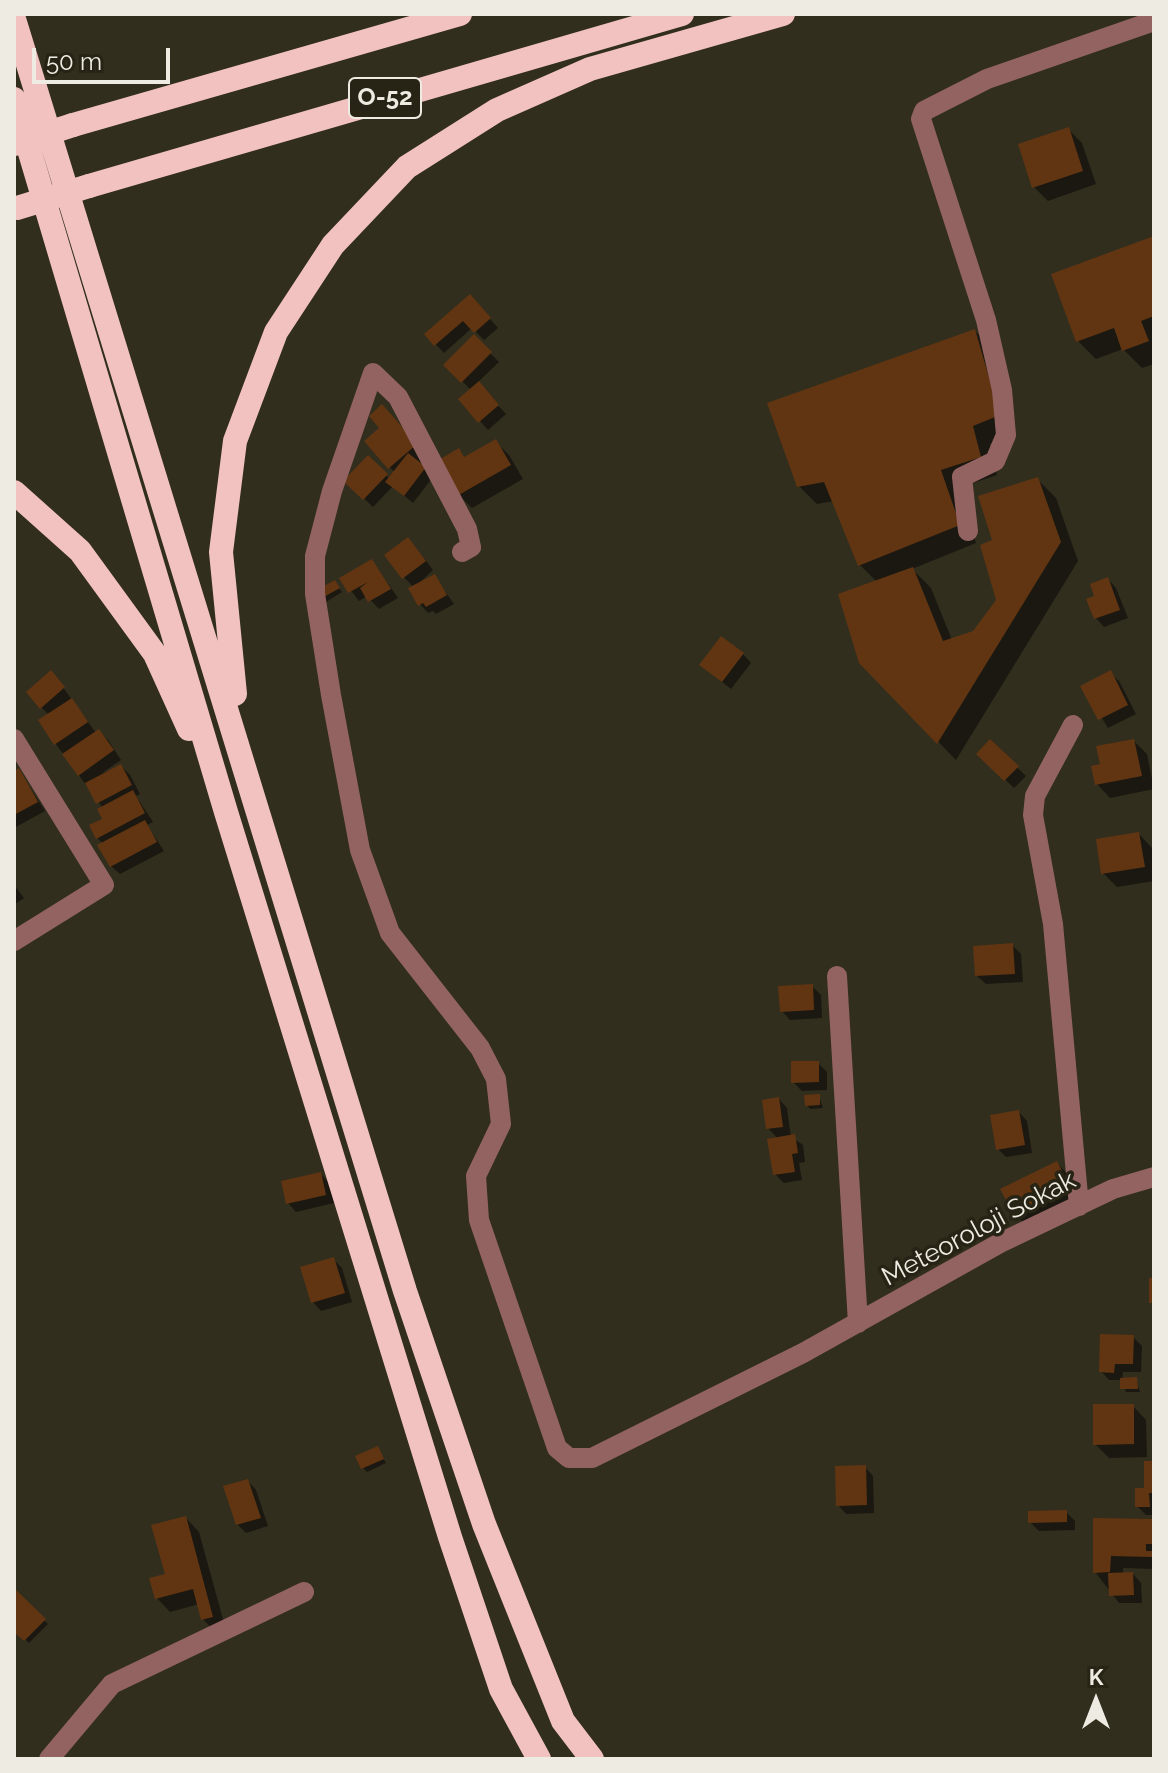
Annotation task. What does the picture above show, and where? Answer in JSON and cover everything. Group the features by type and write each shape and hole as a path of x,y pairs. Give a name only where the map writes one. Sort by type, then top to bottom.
{"highway":[{"name":"O-52","path":"14,144 460,14"},
{"name":"O-52","path":"16,209 682,14"},
{"path":"252,792 229,657 221,552 235,441 276,332 333,245 407,167 497,110 590,69 783,14"},
{"path":"14,19 405,1291 484,1524 563,1721 592,1759"},
{"path":"14,99 226,812 450,1537 501,1689 539,1759"},
{"path":"14,492 80,551 155,654 226,812"}],"street":[{"path":"968,531 962,477 995,461 1006,435 1002,390 986,320 921,119 924,111 987,79 1154,21"},
{"name":"Meteoroloji Sokak","path":"462,552 471,547 467,529 398,397 373,373 332,491 315,556 315,594 331,695 360,850 390,933 480,1048 496,1079 501,1124 476,1176 479,1220 557,1448 569,1458 592,1458 803,1353 1000,1243 1113,1189 1154,1177"},
{"path":"1073,725 1035,796 1033,815 1053,924 1079,1206"},
{"path":"14,739 104,885 14,941"},
{"path":"837,976 858,1323"},
{"path":"49,1759 112,1684 304,1592"}],"building":[{"path":"1069,127 1083,171 1032,188 1018,144"},
{"path":"1154,236 1154,316 1141,321 1149,341 1122,351 1114,328 1076,342 1051,274"},
{"path":"470,294 491,318 474,333 463,321 434,346 424,334"},
{"path":"975,329 994,395 995,417 973,426 981,457 941,470 960,525 858,566 824,482 797,487 767,403"},
{"path":"474,334 492,352 461,383 443,365"},
{"path":"479,381 499,405 478,423 458,399"},
{"path":"382,404 417,444 388,469 364,441 379,428 369,416"},
{"path":"496,439 511,465 457,496 437,461 459,448 464,457"},
{"path":"408,453 426,467 404,496 385,482"},
{"path":"368,455 388,474 363,500 343,481"},
{"path":"1038,477 1061,542 937,744 859,663 838,594 913,567 943,641 973,631 996,600 980,545 992,540 978,496"},
{"path":"408,537 426,561 402,579 384,555"},
{"path":"372,559 391,589 368,602 360,588 368,582 348,593 339,578"},
{"path":"435,574 447,595 426,607 423,603 418,606 408,588"},
{"path":"1108,577 1120,610 1094,619 1086,599 1094,596 1090,584"},
{"path":"335,580 340,588 320,599 319,589"},
{"path":"721,636 744,653 722,682 699,665"},
{"path":"51,670 65,687 40,709 26,692"},
{"path":"1111,670 1128,705 1098,720 1080,686"},
{"path":"72,698 88,722 54,745 38,720"},
{"path":"99,729 114,750 78,776 62,754"},
{"path":"990,739 1019,766 1004,781 976,754"},
{"path":"1134,739 1142,776 1095,785 1091,766 1100,764 1096,746"},
{"path":"121,764 132,785 96,804 85,783"},
{"path":"19,768 38,802 14,815 14,771"},
{"path":"133,790 145,813 96,839 89,825 102,819 97,809"},
{"path":"145,820 157,842 110,867 97,845"},
{"path":"1139,832 1145,867 1101,874 1096,839"},
{"path":"1013,943 1015,974 975,976 973,946"},
{"path":"813,984 814,1010 780,1012 778,986"},
{"path":"791,1061 819,1061 819,1082 791,1083"},
{"path":"820,1094 820,1105 805,1106 804,1095"},
{"path":"779,1097 783,1127 766,1129 762,1100"},
{"path":"1019,1110 1025,1145 996,1150 990,1115"},
{"path":"795,1134 798,1153 792,1154 795,1172 773,1175 767,1139"},
{"path":"1057,1161 1070,1187 1014,1215 1000,1189"},
{"path":"321,1172 326,1195 286,1204 281,1181"},
{"path":"334,1257 345,1293 311,1303 300,1267"},
{"path":"1149,1278 1154,1278 1154,1303 1149,1303"},
{"path":"1100,1334 1134,1335 1133,1364 1115,1364 1114,1373 1099,1372"},
{"path":"1137,1377 1138,1389 1120,1389 1120,1378"},
{"path":"1093,1404 1134,1404 1134,1444 1093,1445"},
{"path":"378,1446 384,1459 361,1469 355,1456"},
{"path":"1144,1461 1154,1461 1154,1493 1149,1493 1150,1507 1135,1507 1135,1488 1144,1488"},
{"path":"866,1465 867,1505 836,1506 835,1466"},
{"path":"248,1479 261,1518 236,1525 223,1486"},
{"path":"1067,1510 1067,1522 1028,1523 1028,1511"},
{"path":"186,1516 213,1617 201,1620 193,1589 155,1599 149,1578 165,1574 151,1525"},
{"path":"1093,1518 1154,1519 1154,1544 1146,1544 1146,1551 1154,1551 1154,1557 1111,1556 1110,1572 1093,1573"},
{"path":"1133,1572 1134,1595 1109,1596 1108,1573"},
{"path":"14,1588 46,1619 24,1641 14,1632"}]}
